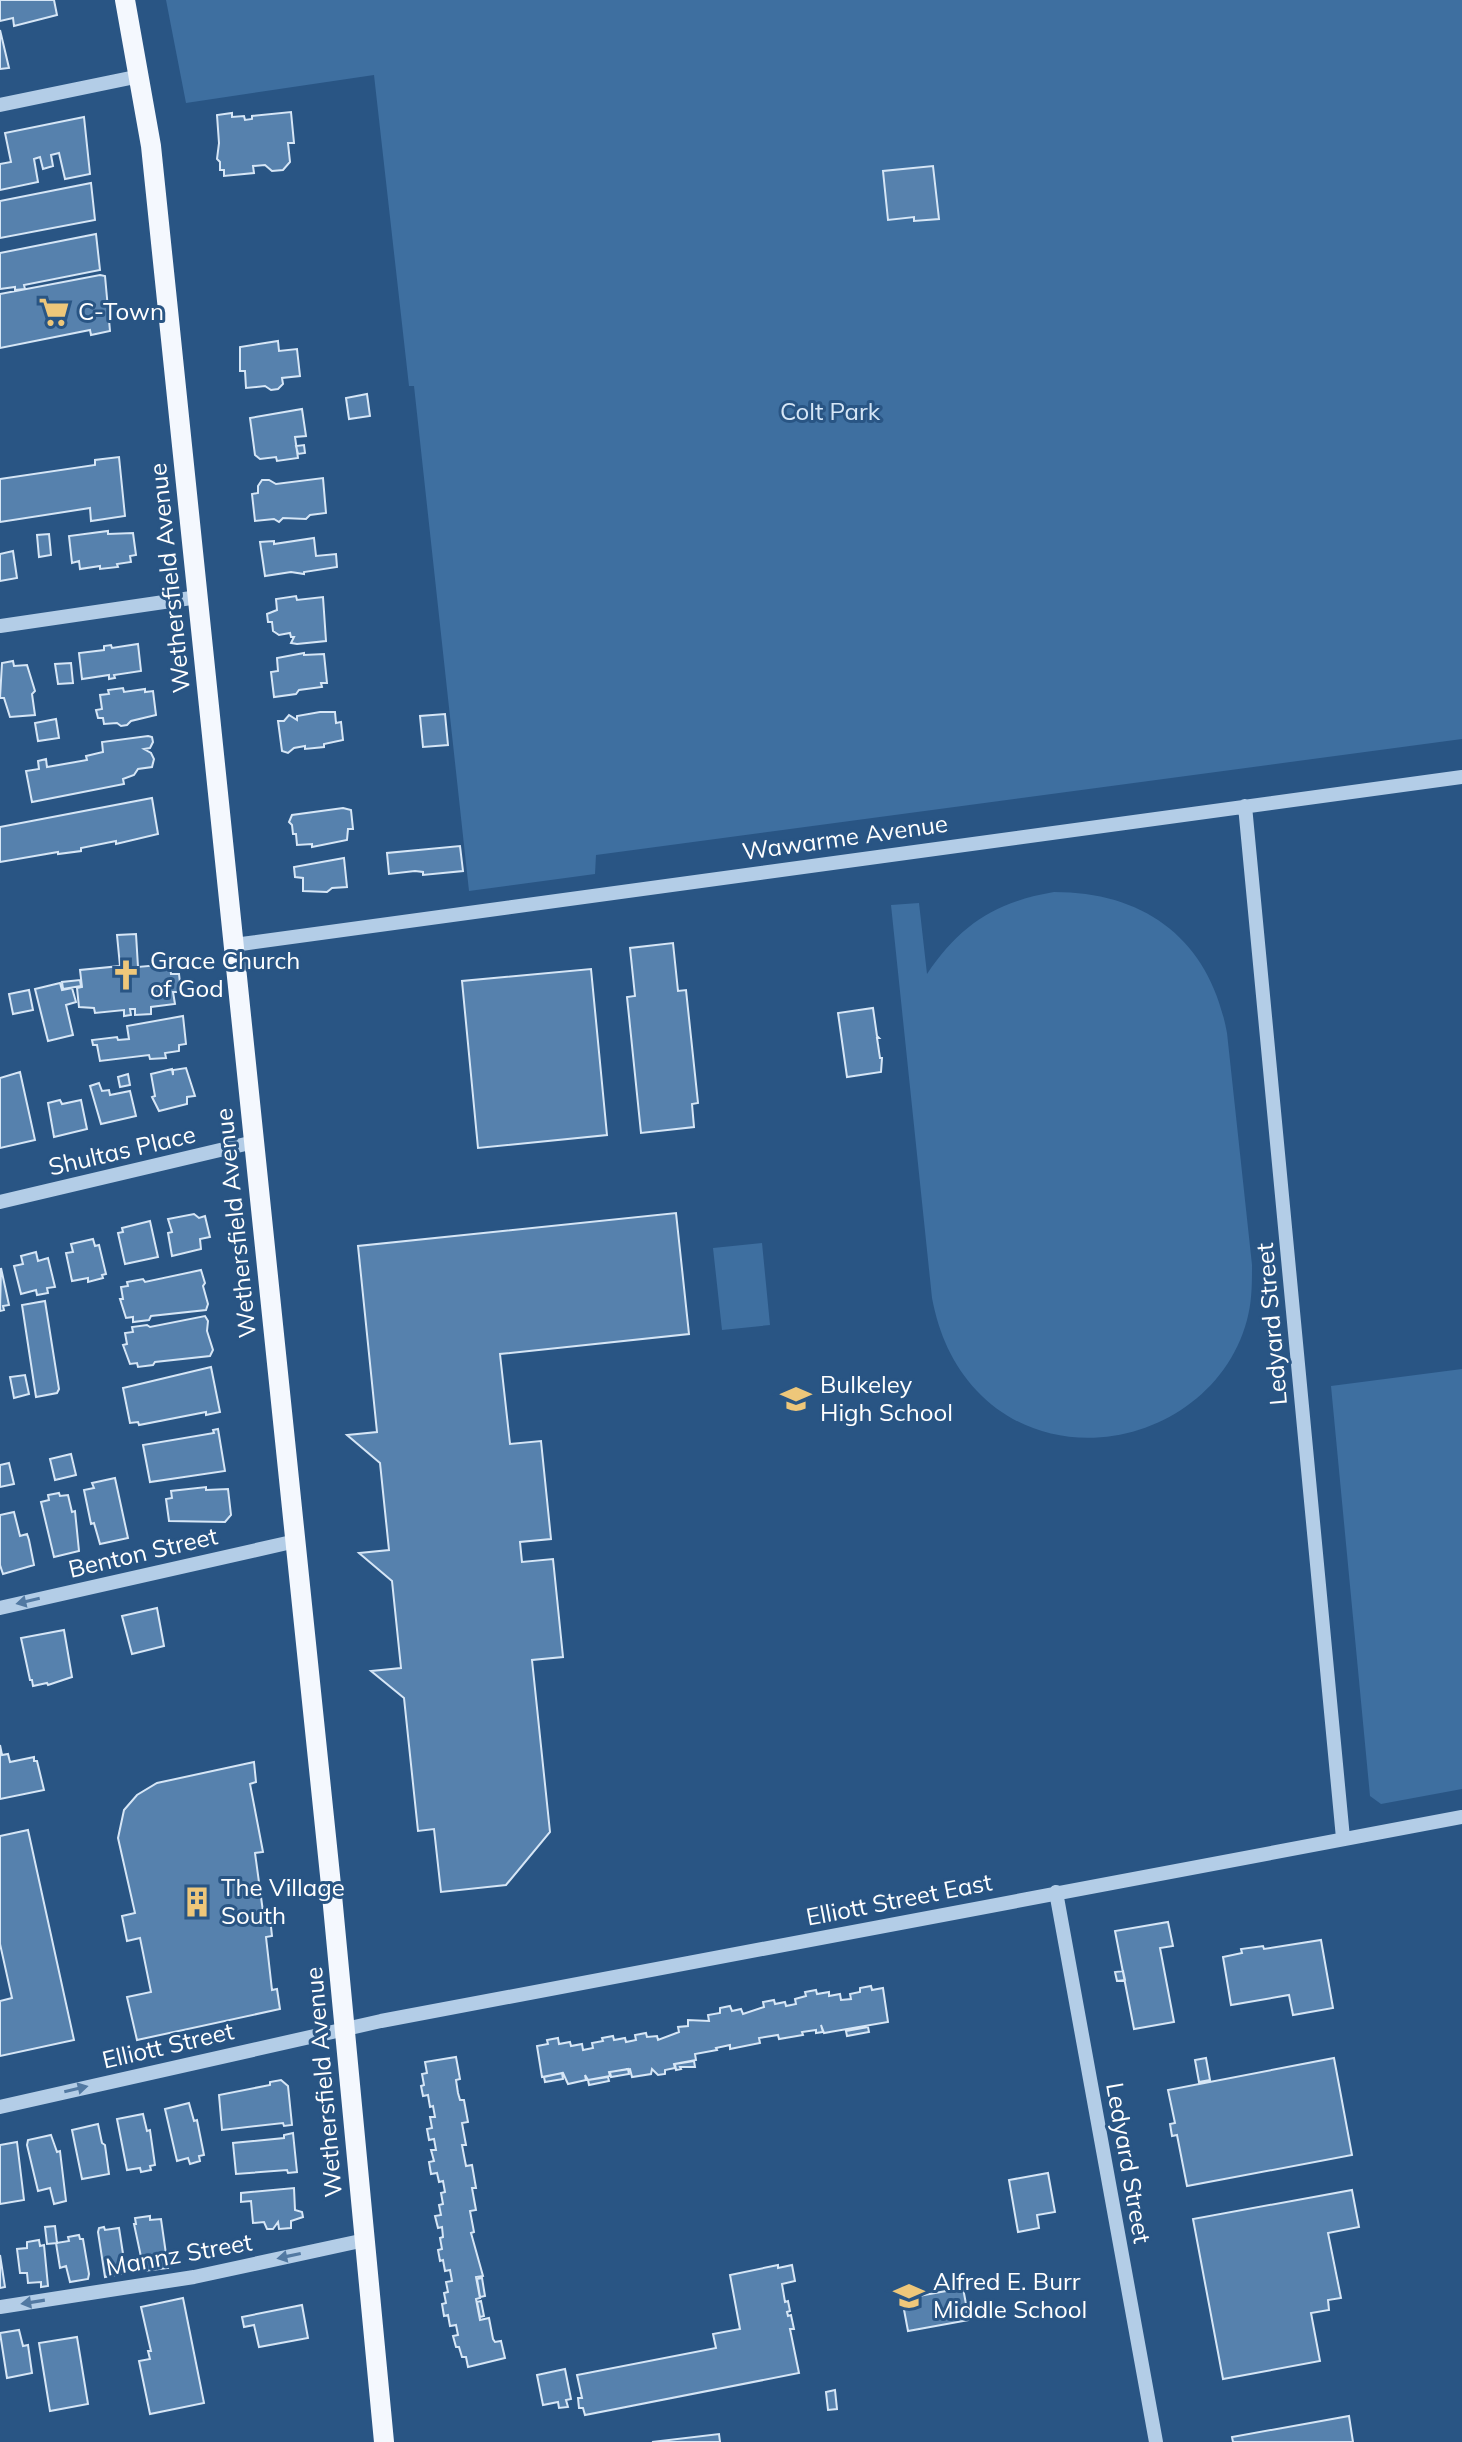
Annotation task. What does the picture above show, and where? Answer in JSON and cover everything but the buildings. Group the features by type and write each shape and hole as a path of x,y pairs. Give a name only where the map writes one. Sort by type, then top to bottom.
{"main road":[{"name":"Wethersfield Avenue","path":"125,0 151,146 296,1541 384,2442"}],"street":[{"path":"0,105 140,76"},
{"path":"0,626 198,597"},
{"name":"Wawarme Avenue","path":"234,945 1462,777"},
{"name":"Ledyard Street","path":"1245,806 1343,1838"},
{"name":"Shultas Place","path":"0,1202 254,1142"},
{"name":"Benton Street","path":"0,1608 296,1541"},
{"name":"Elliott Street East","path":"345,2028 1462,1817"},
{"name":"Ledyard Street","path":"1056,1892 1156,2442"},
{"name":"Elliott Street","path":"0,2107 345,2028"},
{"name":"Mannz Street","path":"0,2307 194,2277 365,2240"}],"green space":[{"name":"Colt Park","path":"166,0 1462,0 1462,739 596,855 595,874 469,891 414,386 409,386 374,75 186,103"},
{"path":"1054,892 1087,894 1118,901 1145,912 1169,928 1189,948 1206,972 1227,1033 1252,1265 1247,1320 1230,1360 1203,1392 1170,1417 1132,1432 1091,1438 1050,1433 1011,1418 968,1381 938,1324 932,1298 891,905 919,903 927,974 952,942 981,918 1014,902"},
{"path":"762,1243 770,1325 722,1330 713,1248"},
{"path":"1462,1369 1462,1789 1381,1804 1370,1796 1331,1386"}],"place":[{"name":"C-Town","path":"54,312"},
{"name":"Grace Church of God","path":"126,975"},
{"name":"Bulkeley High School","path":"796,1399"},
{"name":"The Village South","path":"197,1902"},
{"name":"Alfred E. Burr Middle School","path":"909,2296"}]}
